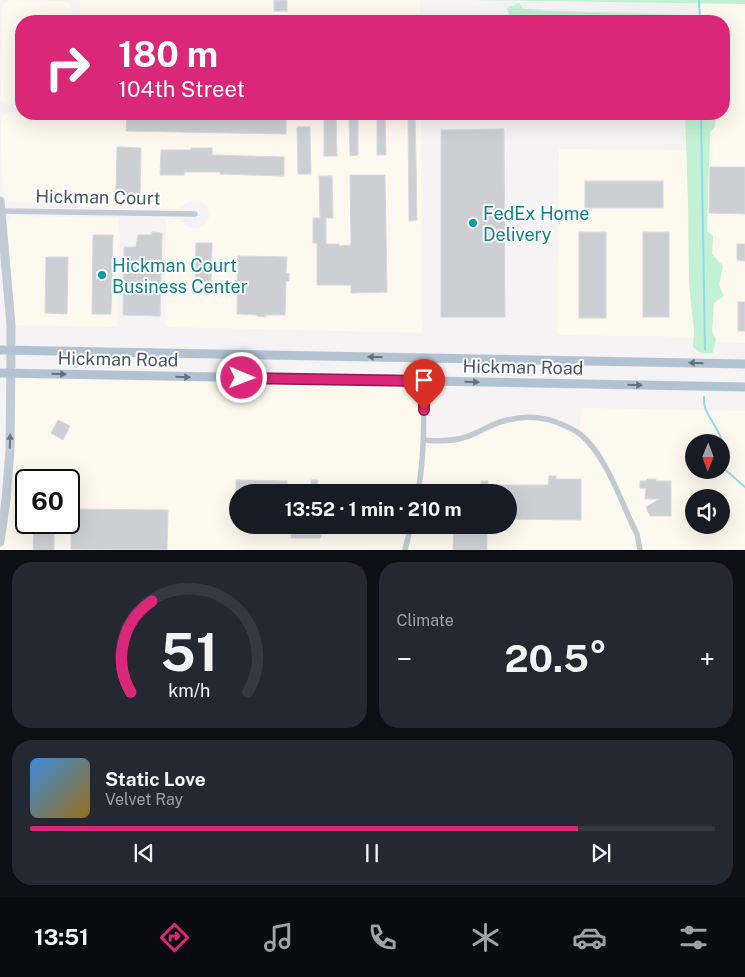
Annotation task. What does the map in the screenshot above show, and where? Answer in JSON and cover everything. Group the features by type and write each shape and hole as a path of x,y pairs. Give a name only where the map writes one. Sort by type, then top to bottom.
{"main road":[{"path":"0,201 11,350 10,450 0,542"},
{"name":"Hickman Road","path":"0,350 745,364"},
{"name":"Hickman Road","path":"0,373 745,387"}],"street":[{"name":"Hickman Court","path":"0,211 195,214"},
{"path":"420,484 424,440 424,358"},
{"path":"424,440 456,440 474,434 493,424 524,417 541,418 563,425 580,434 602,460 637,534 640,550"},
{"path":"405,550 409,534"}],"shaded area":[{"path":"8,0 64,1 69,3 72,8 72,15 15,15 15,103 7,105 1,101 3,4"},
{"path":"80,0 420,0 420,15 80,15"},
{"path":"699,4 745,4 745,343 704,342 704,337 557,335 559,149 701,150 701,120 730,120 730,15 699,15"},
{"path":"15,111 15,120 421,120 422,333 165,327 166,219 179,219 190,228 197,228 204,225 209,218 207,206 200,201 193,200 177,209 84,207 72,204 8,202 4,198 3,191 1,116"},
{"path":"10,217 119,218 117,327 15,325 7,223"},
{"path":"10,373 424,381 424,440 456,440 502,421 541,418 580,434 581,408 745,411 745,549 0,550"}],"green space":[{"path":"470,0 745,0 745,4"},
{"path":"519,3 524,9 686,15 509,15 507,8"},
{"path":"685,120 716,120 715,127 710,132 707,231 713,236 712,254 723,266 719,285 724,296 714,303 712,331 716,339 713,353 701,353 693,347 694,331 689,284"}],"building":[{"path":"274,0 287,0 287,11 274,11"},
{"path":"127,120 286,120 286,134 126,131"},
{"path":"324,120 336,120 337,156 324,156"},
{"path":"349,120 358,120 358,155 350,156"},
{"path":"377,120 385,120 386,155 377,155"},
{"path":"408,120 415,120 417,220 409,221"},
{"path":"297,127 310,127 311,174 298,174"},
{"name":"FedEx Home Delivery","path":"504,129 505,317 441,317 441,130"},
{"path":"117,147 141,148 140,195 116,194"},
{"path":"191,148 212,148 212,155 284,157 284,176 220,174 220,172 184,172 184,175 160,175 161,150 191,150"},
{"path":"710,167 745,167 745,214 709,213"},
{"path":"350,175 385,175 387,292 351,293 351,285 317,285 317,243 313,243 313,218 320,218 319,176 332,176 333,218 326,218 326,244 339,244 339,246 351,245"},
{"path":"585,181 663,181 663,208 585,208"},
{"path":"152,232 162,233 160,316 123,315 124,247 136,247 138,235 152,235"},
{"path":"579,232 606,232 606,318 579,318"},
{"path":"643,232 669,232 669,317 643,317"},
{"name":"Hickman Court Business Center","path":"93,235 113,235 111,314 92,314"},
{"path":"196,243 212,243 211,282 195,282"},
{"path":"737,244 745,244 745,261 737,260"},
{"path":"238,256 287,257 286,273 289,273 289,281 286,281 285,315 266,315 266,317 237,314"},
{"path":"46,257 68,257 67,314 45,313"},
{"path":"738,302 745,302 745,331 738,331"},
{"path":"58,420 70,426 63,440 51,433"},
{"path":"549,476 556,476 556,479 581,479 581,520 517,519 517,485 548,485"},
{"path":"647,479 671,481 671,516 650,516 646,507 660,499 645,499 646,488 640,488 640,481 647,481"},
{"path":"236,480 287,481 287,484 236,484"},
{"path":"311,480 318,480 317,484 311,484"},
{"path":"481,481 488,481 488,484 481,484"},
{"path":"80,509 168,510 167,550 71,549 71,534 80,534"},
{"path":"34,534 54,534 54,550 33,550"},
{"path":"291,534 321,534 321,538 291,538"},
{"path":"454,534 487,534 487,550 453,550"}],"waterway":[{"path":"699,0 700,15"},
{"path":"701,120 705,349"},
{"path":"704,397 706,411 719,434"},
{"path":"730,474 745,487"}],"place":[{"name":"FedEx Home Delivery","path":"473,223"},
{"name":"Hickman Court Business Center","path":"102,275"}],"route":[{"path":"242,378 424,381 424,410"}]}
